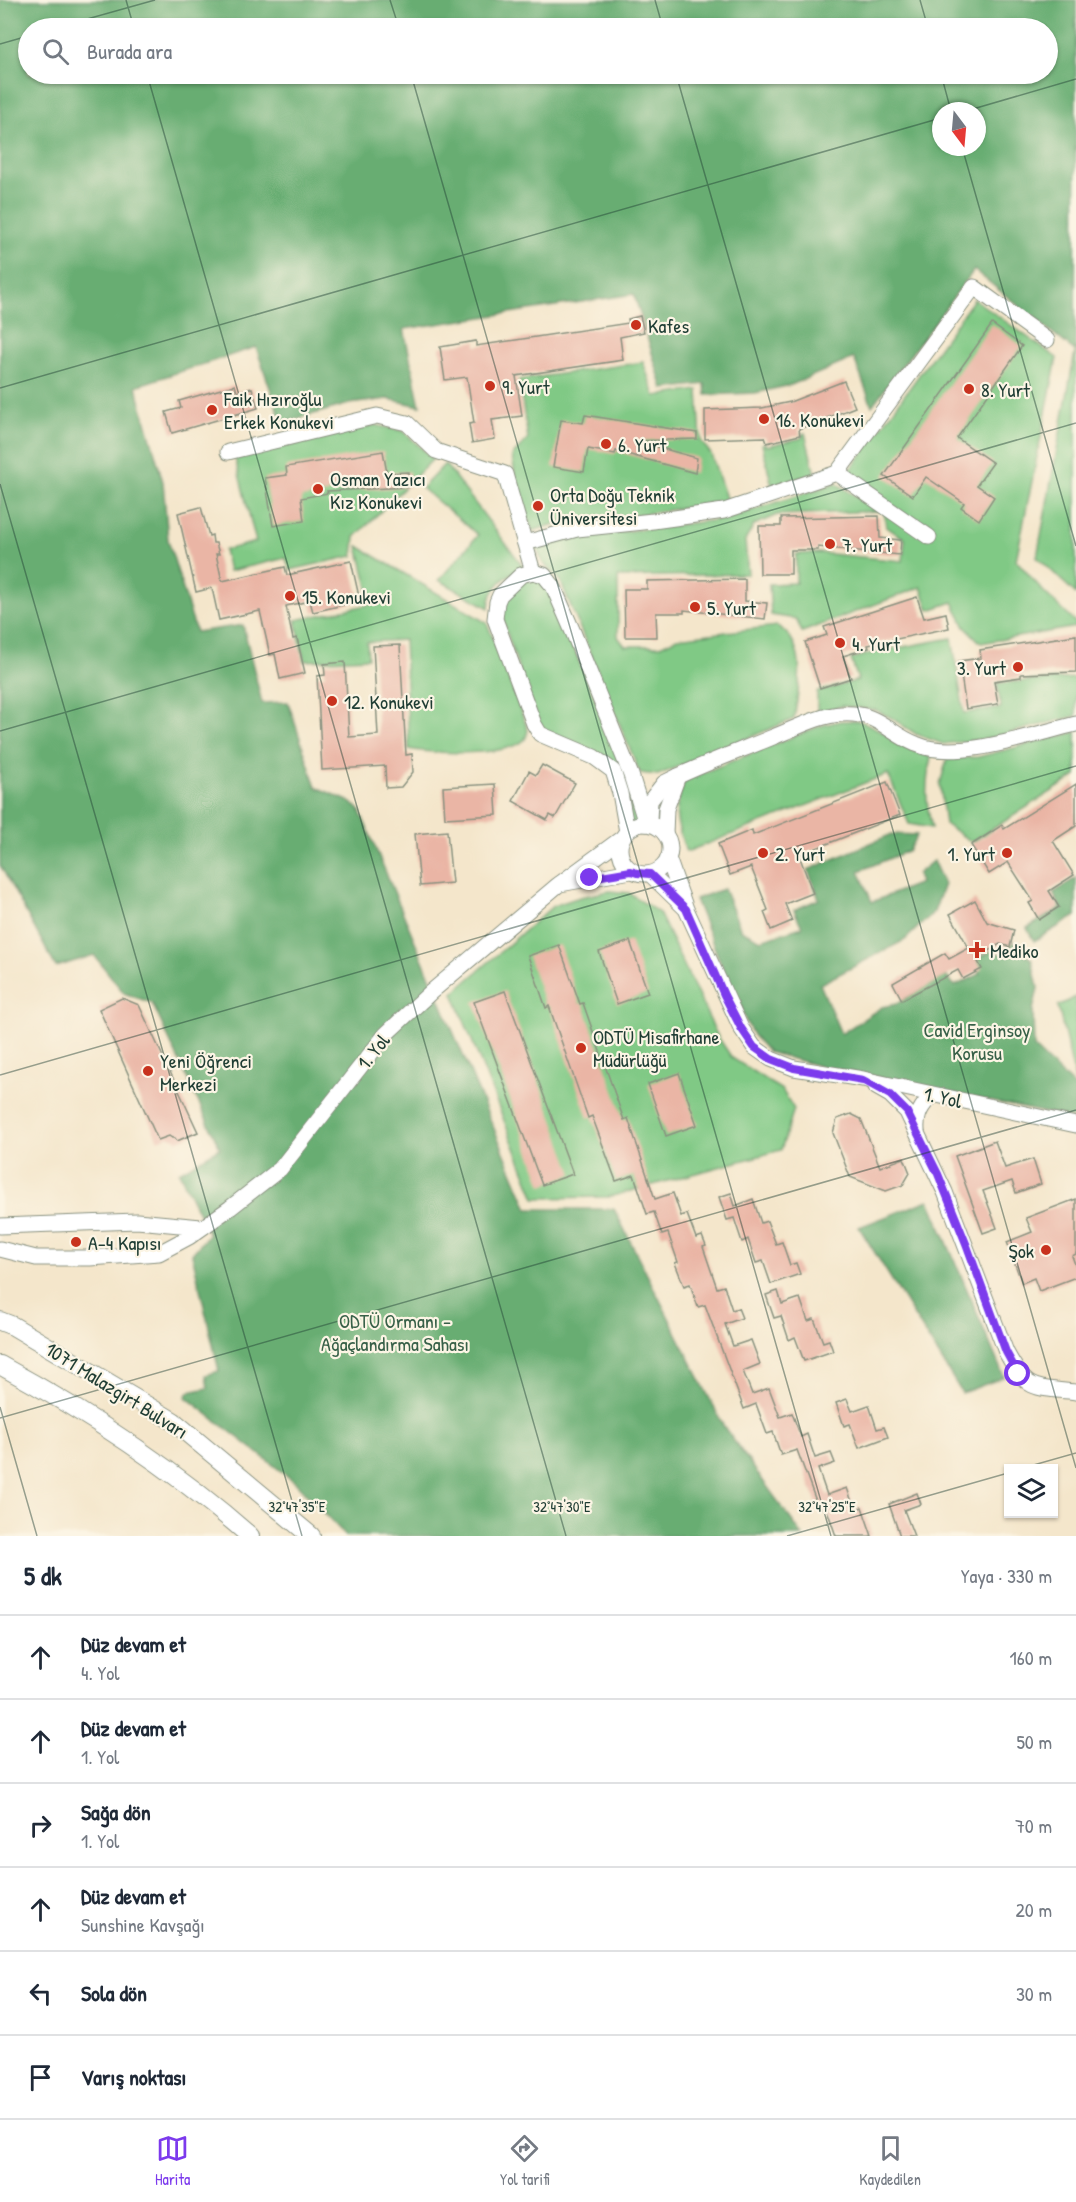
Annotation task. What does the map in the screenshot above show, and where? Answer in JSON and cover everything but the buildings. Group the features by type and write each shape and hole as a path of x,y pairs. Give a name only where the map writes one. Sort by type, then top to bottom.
{"main road":[{"name":"1071 Malazgirt Bulvarı","path":"0,1321 13,1326 174,1421 311,1536"},
{"name":"1071 Malazgirt Bulvarı","path":"0,1365 159,1462 221,1510 250,1536"}],"street":[{"path":"525,543 577,529 724,512 837,473 974,287 1047,340"},
{"path":"228,452 377,416 407,423 436,451 505,474 533,572"},
{"path":"837,473 929,537"},
{"path":"624,835 632,828 647,824 659,828 669,841 669,858 664,865 650,874 631,871 621,860 620,852 624,835 620,793 613,771 594,757 540,734 534,724 495,619 500,595 521,575 533,572 544,575 553,586 631,776 647,824"},
{"path":"647,824 650,801 664,783 805,724 840,714 864,714 916,744 940,751 980,748 1076,724"},
{"path":"665,834 666,810 678,776"},
{"name":"1. Yol","path":"0,1249 36,1258 90,1258 159,1253 189,1237 280,1168 386,1034 431,992 558,885 624,835"},
{"name":"1. Yol","path":"669,858 686,909 728,1003 754,1047 771,1059 794,1068 863,1080 1076,1125"},
{"path":"558,885 631,871"},
{"path":"650,874 686,909"},
{"path":"863,1080 890,1095 907,1112 941,1183 1006,1352 1018,1374 1033,1387 1076,1392"},
{"path":"918,1134 916,1117 922,1104 933,1095"},
{"path":"0,1226 137,1221 201,1227"}],"green space":[{"name":"ODTÜ Ormanı - Ağaçlandırma Sahası","path":"0,0 1076,0 1075,351 974,270 872,406 854,358 791,385 755,393 706,395 705,384 663,389 634,294 404,329 420,406 388,399 349,404 282,423 256,347 136,386 163,482 168,540 196,632 243,625 262,703 288,702 316,787 348,801 359,809 528,1209 614,1209 724,1427 803,1536 346,1536 295,1482 186,1397 189,1392 208,1388 206,1375 219,1371 192,1254 209,1234 179,1172 220,1148 152,1003 124,993 94,955 56,967 0,865"},
{"path":"974,299 1057,358 1016,560 1076,623 1076,627 981,643 965,627 953,602 929,610 921,587 802,632 796,619 771,615 769,584 796,583 796,554 820,553 903,561 905,539 886,527 882,495 848,473"},
{"path":"1076,347 1076,594 1037,557"},
{"path":"643,362 655,396 698,390 701,441 711,454 727,501 644,514 569,520 532,531 515,475 512,456 528,439 519,380"},
{"path":"375,425 403,431 433,459 355,537 353,556 290,570 286,558 229,571 224,550 256,542 235,458"},
{"path":"805,433 815,474 772,486 762,444 766,443 767,446 802,438 802,434"},
{"path":"445,464 523,566 495,588 489,608 439,580 478,535 422,488"},
{"path":"836,483 878,511 777,515 754,525 745,541 748,574 618,577 618,637 625,646 660,646 677,638 777,626 787,634 798,655 799,681 794,719 658,775 640,773 560,580 542,562 537,548 572,538 725,519"},
{"path":"358,546 487,623 528,730 525,739 503,749 470,753 409,749 404,640 367,642 368,658 304,661 296,620 372,604"},
{"path":"544,575 646,824 632,828 613,771 540,734 497,602 509,585"},
{"path":"952,638 964,713 1001,708 997,683 1076,678 1076,716 985,739 943,744 916,734 875,710 842,706 817,712 817,692 858,680 851,659"},
{"path":"840,721 857,721 868,724 912,750 931,757 927,793 932,828 909,824 888,774 686,852 676,816 685,780 820,726"},
{"path":"1076,732 1076,776 972,842 945,824 940,784 947,759 978,757"},
{"name":"Cavid Erginsoy Korusu","path":"892,834 917,835 908,851 859,871 872,902 920,883 917,874 933,861 944,884 934,912 905,940 820,984 841,1034 882,1007 896,1004 937,979 946,976 955,986 980,974 972,962 991,951 1006,956 1012,941 1032,960 1038,988 1033,1010 1034,1048 1076,1088 1076,1119 819,1066 768,1052 753,1035 735,999 695,899 724,889 741,930 761,940 802,927 794,910 819,899 808,870"},
{"path":"1076,878 1076,916 1034,941 1027,928 1061,908 1053,893"},
{"path":"610,891 629,893 659,913 718,1037 732,1058 782,1090 794,1109 781,1150 609,1197 535,1198 453,993 553,906 580,897"},
{"path":"1076,997 1076,1083 1058,1006"},
{"path":"929,1200 1004,1377 962,1393 859,1227"}],"place":[{"name":"Kafes","path":"636,325"},
{"name":"9. Yurt","path":"490,386"},
{"name":"8. Yurt","path":"969,389"},
{"name":"Faik Hızıroğlu Erkek Konukevi","path":"212,410"},
{"name":"16. Konukevi","path":"764,419"},
{"name":"6. Yurt","path":"606,444"},
{"name":"Osman Yazıcı Kız Konukevi","path":"318,489"},
{"name":"Orta Doğu Teknik Üniversitesi","path":"538,506"},
{"name":"7. Yurt","path":"830,544"},
{"name":"15. Konukevi","path":"290,596"},
{"name":"5. Yurt","path":"695,607"},
{"name":"4. Yurt","path":"840,643"},
{"name":"3. Yurt","path":"1018,667"},
{"name":"12. Konukevi","path":"332,701"},
{"name":"2. Yurt","path":"763,853"},
{"name":"1. Yurt","path":"1007,853"},
{"name":"Mediko","path":"977,950"},
{"name":"ODTÜ Misafirhane Müdürlüğü","path":"581,1048"},
{"name":"Yeni Öğrenci Merkezi","path":"148,1071"},
{"name":"A-4 Kapısı","path":"76,1242"},
{"name":"Şok","path":"1046,1250"}],"route":[{"path":"590,878 631,871 650,874 686,909 724,995 754,1047 771,1059 794,1068 863,1080 890,1095 907,1112 938,1174 1006,1352 1018,1374"}]}
